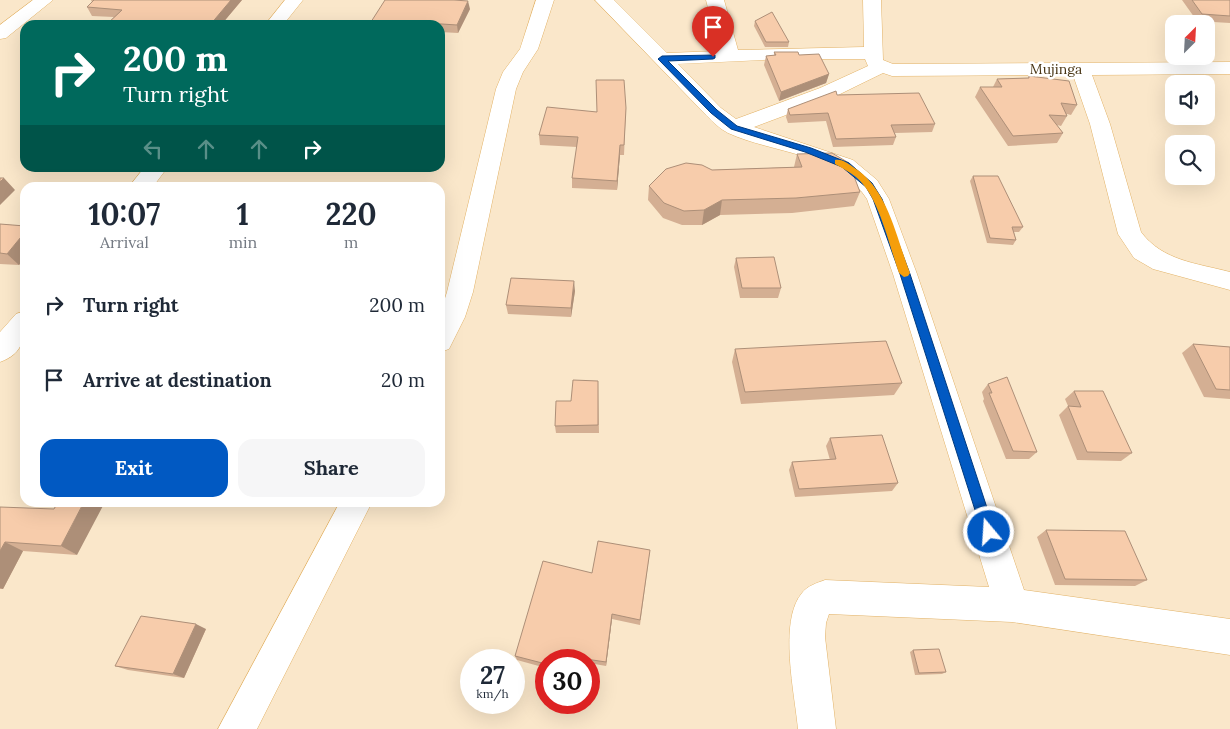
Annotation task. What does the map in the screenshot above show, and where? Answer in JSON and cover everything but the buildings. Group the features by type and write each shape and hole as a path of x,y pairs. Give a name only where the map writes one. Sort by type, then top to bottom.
{"street":[{"path":"0,34 44,0"},
{"path":"278,20 294,0"},
{"path":"445,331 452,317 460,292 506,90 513,72 529,49 545,0"},
{"path":"604,0 714,112 734,128 808,150 845,165 869,185 878,199 905,274 1012,605"},
{"path":"715,0 730,56"},
{"path":"734,128 765,114 838,88 877,60 872,0"},
{"name":"Mujinga","path":"662,59 785,53 877,60 892,70 1230,68"},
{"path":"1081,70 1100,124 1130,234 1143,252 1162,263 1230,281"},
{"path":"144,182 153,172"},
{"path":"0,351 20,327"},
{"path":"237,729 354,507"},
{"path":"817,729 808,629 810,612 815,603 826,597 1012,605 1230,637"}],"slow traffic":[{"path":"839,162 859,174 878,199 904,273"}],"route":[{"path":"713,57 662,59 714,112 734,128 808,150 845,165 859,174 878,199 905,274 989,532"}]}
